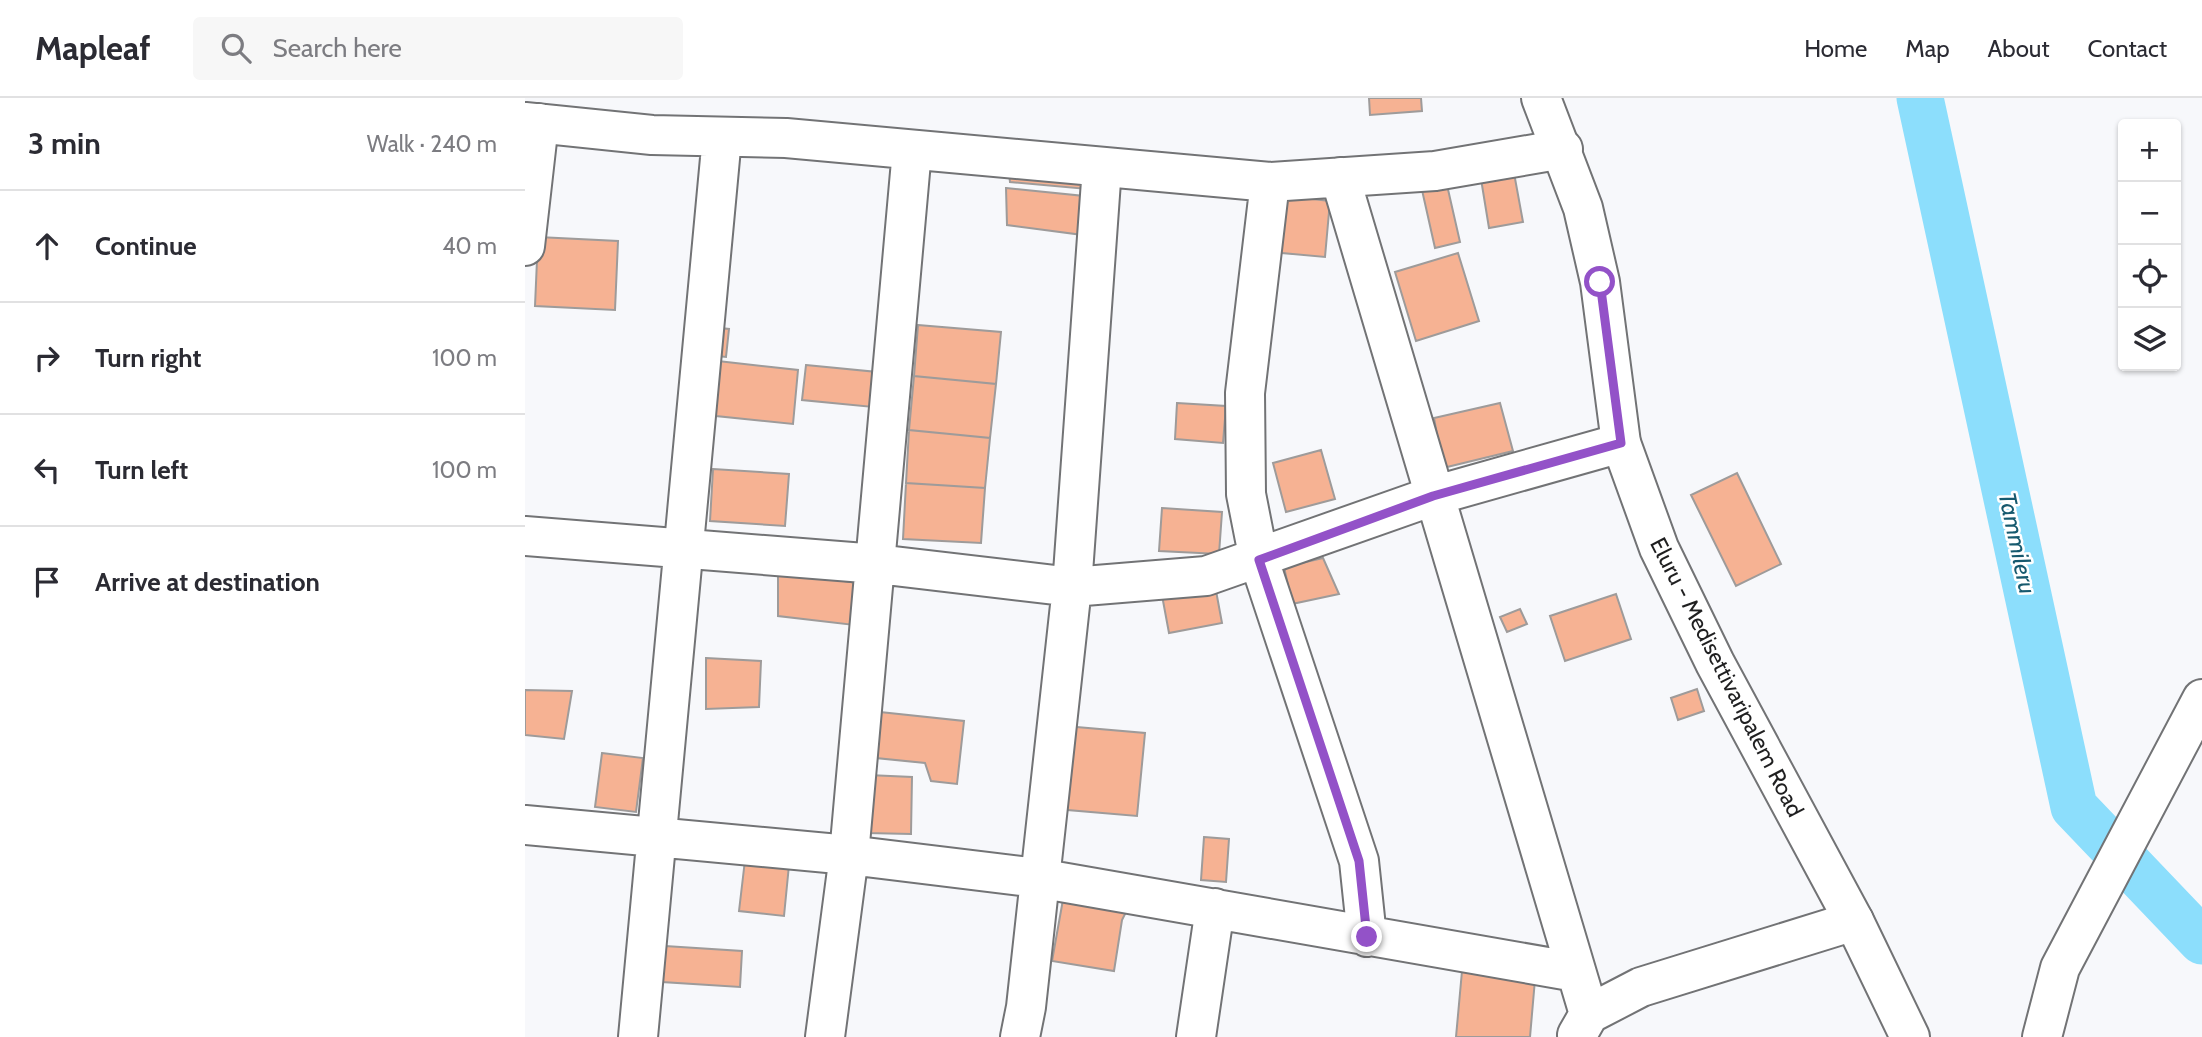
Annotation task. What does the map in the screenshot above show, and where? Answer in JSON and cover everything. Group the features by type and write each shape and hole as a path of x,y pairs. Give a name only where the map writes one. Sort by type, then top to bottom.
{"street":[{"name":"Eluru - Medisettivaripalem Road","path":"1541,98 1563,149 1583,208 1600,282 1621,443 1659,548 1715,663 1854,921 1910,1037"},
{"path":"525,246 532,122 652,135 786,138 1270,182 1435,171 1563,149"},
{"path":"638,1037 722,137"},
{"path":"824,1037 849,855 912,150"},
{"path":"1020,1037 1026,1007 1038,878 1072,587 1102,167"},
{"path":"1341,177 1433,496 1576,972 1583,1026 1641,987 1854,921"},
{"path":"1270,182 1245,393 1246,494 1259,560 1359,861 1367,937"},
{"path":"525,536 877,564 1072,587 1206,576 1259,560 1433,496 1621,443"},
{"path":"2042,1037 2060,968 2202,699"},
{"path":"525,825 849,855 1038,878 1576,972"},
{"path":"1196,1037 1215,908"}],"building":[{"path":"1369,98 1421,98 1422,111 1370,115"},
{"path":"1008,165 1087,173 1087,189 1010,182"},
{"path":"1514,173 1523,222 1489,228 1481,179"},
{"path":"1447,185 1460,242 1435,248 1422,190"},
{"path":"1006,188 1084,196 1083,235 1007,225"},
{"path":"1277,195 1330,201 1325,257 1271,252"},
{"path":"538,237 618,241 615,310 535,306"},
{"path":"1458,253 1479,321 1416,341 1395,272"},
{"path":"918,325 1001,332 996,384 914,376"},
{"path":"711,327 729,329 726,357 708,355"},
{"path":"709,360 798,370 793,424 716,416"},
{"path":"806,365 877,372 873,407 802,400"},
{"path":"914,376 996,384 990,438 909,430"},
{"path":"1177,403 1226,406 1223,443 1175,439"},
{"path":"1500,403 1513,451 1443,468 1434,418"},
{"path":"909,430 990,438 985,488 906,483"},
{"path":"1321,450 1335,499 1286,512 1273,463"},
{"path":"713,469 789,474 785,526 710,521"},
{"path":"1737,473 1781,564 1736,586 1691,495"},
{"path":"906,483 985,488 981,543 903,539"},
{"path":"1162,508 1222,512 1219,554 1159,551"},
{"path":"1323,558 1339,594 1292,604 1284,567"},
{"path":"778,571 857,583 854,625 778,616"},
{"path":"1214,580 1222,623 1169,633 1161,590"},
{"path":"1616,594 1631,639 1565,661 1550,616"},
{"path":"1520,609 1527,624 1507,632 1500,617"},
{"path":"706,658 761,661 759,707 706,709"},
{"path":"1697,689 1704,711 1678,720 1671,698"},
{"path":"525,690 572,691 564,739 525,735"},
{"path":"880,712 964,721 957,784 931,781 925,763 876,758"},
{"path":"1065,726 1145,733 1137,816 1056,809"},
{"path":"602,753 643,758 636,812 595,807"},
{"path":"868,775 912,777 911,834 867,833"},
{"path":"1204,837 1229,839 1226,882 1201,880"},
{"path":"745,860 789,865 784,916 739,911"},
{"path":"1064,894 1130,904 1122,920 1114,971 1052,961"},
{"path":"665,946 742,951 740,987 662,982"},
{"path":"1463,960 1536,968 1530,1037 1456,1037"}],"waterway":[{"name":"Tammileru","path":"1920,98 2074,807 2202,941"}],"route":[{"path":"1367,937 1359,861 1259,560 1433,496 1621,443 1600,282"}]}
